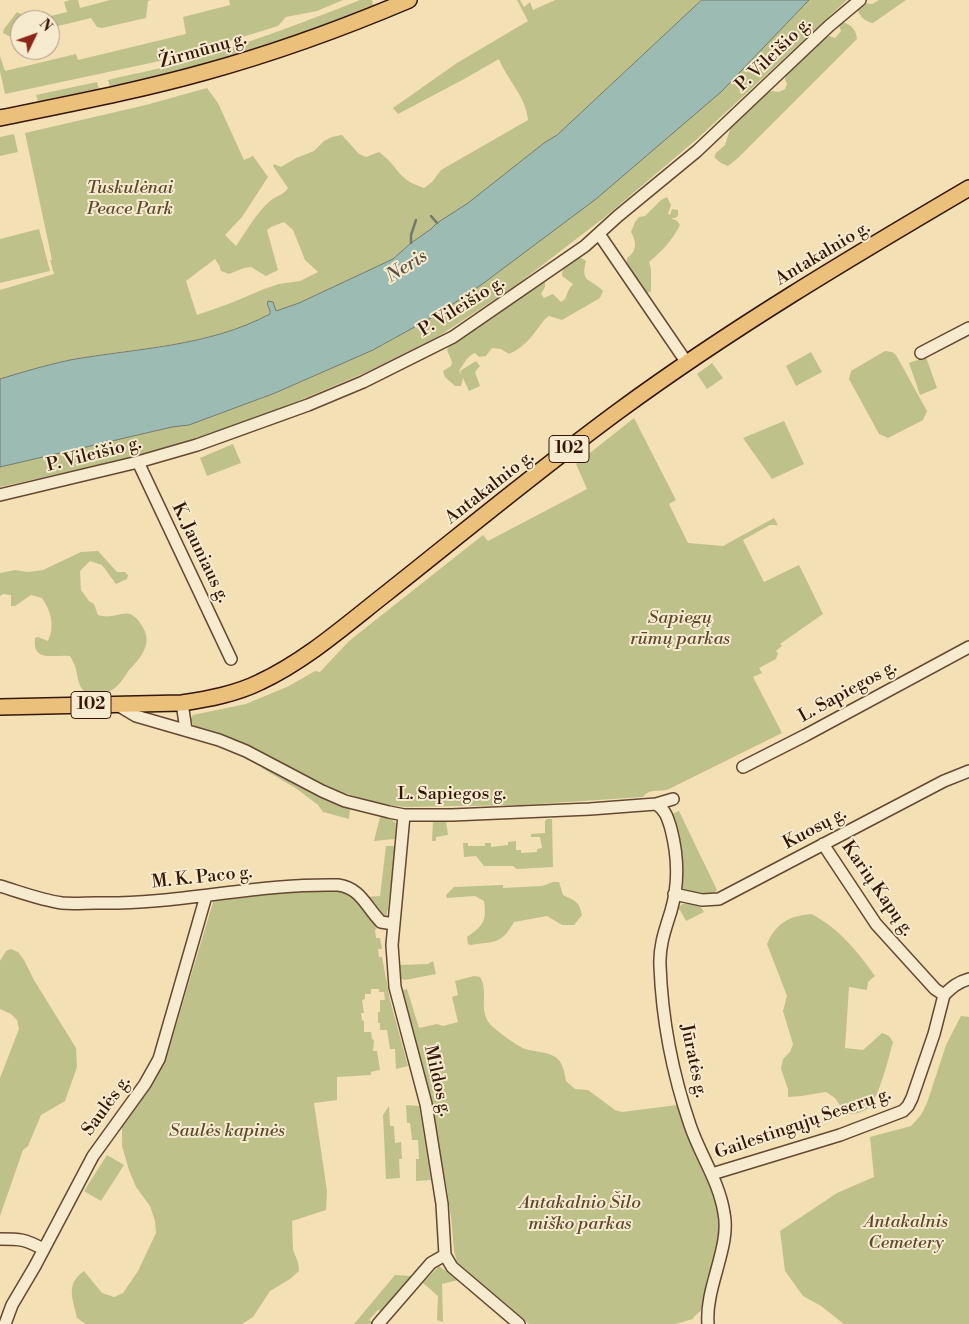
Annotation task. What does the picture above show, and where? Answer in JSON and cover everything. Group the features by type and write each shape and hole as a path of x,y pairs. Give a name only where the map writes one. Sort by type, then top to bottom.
{"main road":[{"name":"Žirmūnų g.","path":"0,118 98,98 203,73 299,42 409,0"},
{"name":"Antakalnio g.","path":"0,707 182,703 221,695 251,686 275,674 300,659 594,430 687,363 791,294 969,188"}],"street":[{"name":"P. Vileišio g.","path":"0,495 184,450 308,405 399,365 453,336 585,246 618,216 697,151 829,26 860,0"},
{"path":"599,234 687,363"},
{"path":"921,353 969,328"},
{"name":"K. Jauniaus g.","path":"138,462 231,659"},
{"name":"L. Sapiegos g.","path":"743,767 969,647"},
{"path":"182,703 186,730"},
{"name":"L. Sapiegos g.","path":"116,704 136,716 219,740 250,753 345,801 375,810 404,815 590,809 656,804 674,799"},
{"name":"Kuosų g.","path":"674,894 702,900 718,899 944,781 969,771"},
{"name":"Jūratės g.","path":"656,804 666,813 673,836 677,862 672,909 660,946 663,1002 674,1067 682,1100 690,1125 722,1201 725,1225 723,1242 711,1286 708,1324"},
{"name":"Mildos g.","path":"404,815 392,945 395,987 426,1104 442,1204 445,1254"},
{"name":"Karių Kapų g.","path":"824,844 876,924 935,989 944,995"},
{"name":"M. K. Paco g.","path":"0,886 62,903 123,903 306,886 342,885 359,894 381,922 394,924"},
{"name":"Saulės g.","path":"5,1324 12,1305 93,1156 142,1089 159,1059 206,896"},
{"path":"944,995 952,986 969,979"},
{"name":"Gailestingųjų Seserų g.","path":"712,1174 840,1134 903,1111 912,1098 936,1027 944,995"},
{"path":"0,1239 18,1238 44,1249"},
{"path":"378,1324 431,1262 445,1254 452,1267 519,1324"}],"green space":[{"path":"78,0 80,8 110,0 151,0 148,1 146,18 102,28 97,27 91,18 60,26 60,14 67,12 64,2"},
{"path":"229,0 343,0 317,11 286,17 278,26 174,58 5,94 0,71 0,56 5,71 51,60 60,60 60,58 76,54 78,60 186,34 183,17 230,5"},
{"path":"360,0 372,0 373,5 309,30 243,52 177,71 110,87 108,80 225,49 293,26"},
{"name":"Tuskulėnai Peace Park","path":"517,0 520,0 524,7 530,2 533,10 555,0 702,0 557,135 544,143 468,203 437,223 393,259 299,303 275,311 273,305 268,305 271,310 270,314 222,333 197,340 70,360 0,379 0,290 54,274 25,133 146,105 207,88 218,103 244,160 253,156 268,177 242,217 225,235 236,246 265,206 288,188 273,166 274,164 281,167 296,158 314,151 324,141 332,137 342,135 359,154 366,157 379,152 389,160 404,178 424,188 432,182 441,170 528,120 524,103 499,59 398,114 393,108 457,63 528,21","holes":["284,222 293,230 305,260 318,272 300,281 279,284 197,315 186,281 215,259 221,271 229,274 251,267 266,276 278,270 267,230"]},
{"path":"809,0 847,0 697,139 605,217 515,286 436,338 391,362 262,416 152,453 0,487 0,467 172,427 189,425 275,393 373,350 438,314"},
{"path":"879,0 906,0 873,23 865,20 857,8 863,3 872,4"},
{"path":"10,21 10,36 3,33"},
{"path":"843,22 853,28 857,39 738,158 728,166 714,157 725,145 730,129 764,94 772,91 779,92 785,89 787,84 785,79 788,71 821,39 830,36 835,38 841,31 839,25"},
{"path":"97,82 99,89 38,101 36,95"},
{"path":"14,134 18,152 0,156 0,137"},
{"path":"667,197 671,205 668,214 670,215 672,209 678,210 678,216 671,218 680,225 674,236 649,262 651,269 651,291 646,294 627,266 627,258 633,252 635,246 631,232 639,217 645,216 661,200"},
{"path":"39,229 50,271 0,283 0,239"},
{"path":"575,258 581,258 586,261 584,274 588,280 603,291 600,298 562,320 549,316 525,344 509,354 501,349 492,348 486,356 479,357 475,353 470,356 459,371 462,376 460,371 476,361 480,366 475,372 480,386 469,391 463,378 461,386 455,386 445,377 443,371 451,366 452,362 447,350 452,342 539,282 545,282 545,287 541,294 544,298 553,294 561,302 565,299 573,284 562,276 563,267"},
{"path":"885,351 896,355 927,411 923,420 888,438 879,434 849,379 851,371"},
{"path":"811,352 822,372 796,386 786,366"},
{"path":"926,357 937,388 920,395 909,363"},
{"path":"712,363 723,378 707,389 697,374"},
{"name":"Sapiegų rūmų parkas","path":"634,418 676,500 669,504 688,543 723,546 774,518 778,525 770,525 743,540 764,582 799,565 823,614 780,644 782,646 776,651 778,653 776,659 759,668 762,673 753,677 782,733 669,789 652,791 643,797 522,805 405,807 376,803 336,790 229,737 195,727 190,720 193,715 246,704 289,686 315,671 320,672 349,641 483,535 488,541 587,489 576,464"},
{"path":"784,421 804,464 772,479 743,438"},
{"path":"233,444 241,463 207,476 200,458"},
{"path":"98,551 117,572 125,572 128,575 127,579 116,584 102,565 90,561 80,571 81,590 89,601 94,604 98,615 129,614 136,618 145,632 146,643 142,654 120,683 109,692 96,695 82,689 70,656 45,656 37,651 35,638 38,637 48,641 50,635 52,624 48,608 42,598 31,595 15,606 11,606 11,595 3,594 0,596 0,573 15,570 28,572 43,570 81,552"},
{"path":"264,765 350,808 349,819 323,812 318,805 297,789 262,768"},
{"path":"679,811 717,890 714,895 700,895 684,891 681,886 681,849 677,827 672,814"},
{"path":"380,817 390,818 396,823 395,839 374,841"},
{"path":"552,819 553,867 517,869 513,866 484,866 476,856 464,857 463,843 468,843 468,846 485,846 485,843 491,843 491,847 508,845 508,842 516,841 516,850 521,850 521,853 537,852 537,849 542,848 540,837 531,837 531,834 545,833 545,821"},
{"path":"433,821 446,821 448,835 436,837 436,841 432,841"},
{"path":"386,846 395,846 388,909 386,916 382,917 366,897 380,896"},
{"path":"559,882 563,895 578,904 582,915 574,925 562,925 547,916 514,922 505,935 497,941 471,945 468,944 467,937 477,930 483,922 485,914 484,901 475,896 447,898 446,895 454,887 503,885 503,888 542,886"},
{"name":"Saulės kapinės","path":"331,889 347,891 366,907 377,928 375,930 376,938 380,938 382,949 378,949 379,957 382,957 390,1000 408,1066 396,1069 395,1049 390,1049 387,1030 380,1030 380,1023 378,1023 380,1000 385,1000 384,992 379,992 379,989 371,989 371,994 365,994 365,999 362,1000 364,1013 361,1013 362,1020 364,1021 364,1032 371,1032 372,1039 374,1040 373,1051 377,1051 380,1070 371,1072 371,1075 337,1077 337,1100 314,1103 327,1191 326,1210 292,1221 293,1250 298,1262 299,1271 270,1291 253,1317 242,1324 86,1324 77,1318 72,1298 74,1281 84,1271 102,1293 114,1297 123,1293 138,1271 156,1233 155,1221 150,1206 136,1187 129,1170 122,1146 122,1126 160,1071 169,1049 214,899"},
{"path":"692,903 700,906 704,912 686,921 680,910 676,908 683,904"},
{"path":"811,914 839,933 862,958 875,976 868,982 867,990 849,987 845,1048 863,1050 882,1033 889,1036 893,1042 876,1096 868,1108 858,1113 846,1114 835,1098 826,1092 788,1097 788,1089 781,1069 783,1059 790,1052 793,1044 783,1011 787,996 767,944 775,931 784,922"},
{"path":"11,949 18,952 24,960 34,980 76,1048 77,1067 65,1101 41,1115 28,1146 23,1150 0,1216 0,1078 19,1029 17,1020 11,1014 0,1009 0,961 6,951"},
{"path":"433,961 436,974 405,980 399,978 398,965 428,964"},
{"name":"Antakalnio Šilo miško parkas","path":"474,976 480,977 483,983 485,1015 493,1027 525,1049 547,1054 558,1059 564,1071 566,1081 575,1089 588,1090 615,1110 622,1112 677,1105 710,1183 718,1214 718,1242 707,1278 705,1301 703,1308 693,1319 675,1324 529,1324 457,1262 447,1189 428,1088 400,991 407,989 419,1028 437,1024 443,1026 458,1022 452,997 458,995 455,981"},
{"name":"Antakalnis Cemetery","path":"961,1016 969,1017 969,1324 844,1324 821,1306 803,1296 785,1271 780,1231 837,1193 874,1177 870,1137 911,1126 921,1115 927,1103 946,1045"},
{"path":"406,1105 419,1106 431,1180 416,1181 416,1159 419,1159 418,1140 412,1140 410,1123 407,1123"},
{"path":"389,1106 390,1126 394,1126 395,1143 401,1142 402,1159 399,1159 400,1178 386,1179 383,1115"},
{"path":"107,1155 124,1165 101,1201 84,1191"},
{"path":"421,1266 384,1312 378,1310 369,1320 374,1323 354,1324 395,1275 411,1276"},
{"path":"439,1266 458,1280 442,1284 443,1322 437,1320 438,1296 423,1283"}],"water":[{"name":"Neris","path":"702,0 809,0 721,92 596,199 481,285 438,314 373,350 275,393 189,425 172,427 0,467 0,379 70,360 172,345 222,333 270,314 268,301 273,302 276,311 299,303 393,259 437,223 468,203 544,143 557,135"}],"waterway":[{"path":"431,216 437,223"},
{"name":"Neris","path":"411,243 411,235 416,220"}]}
